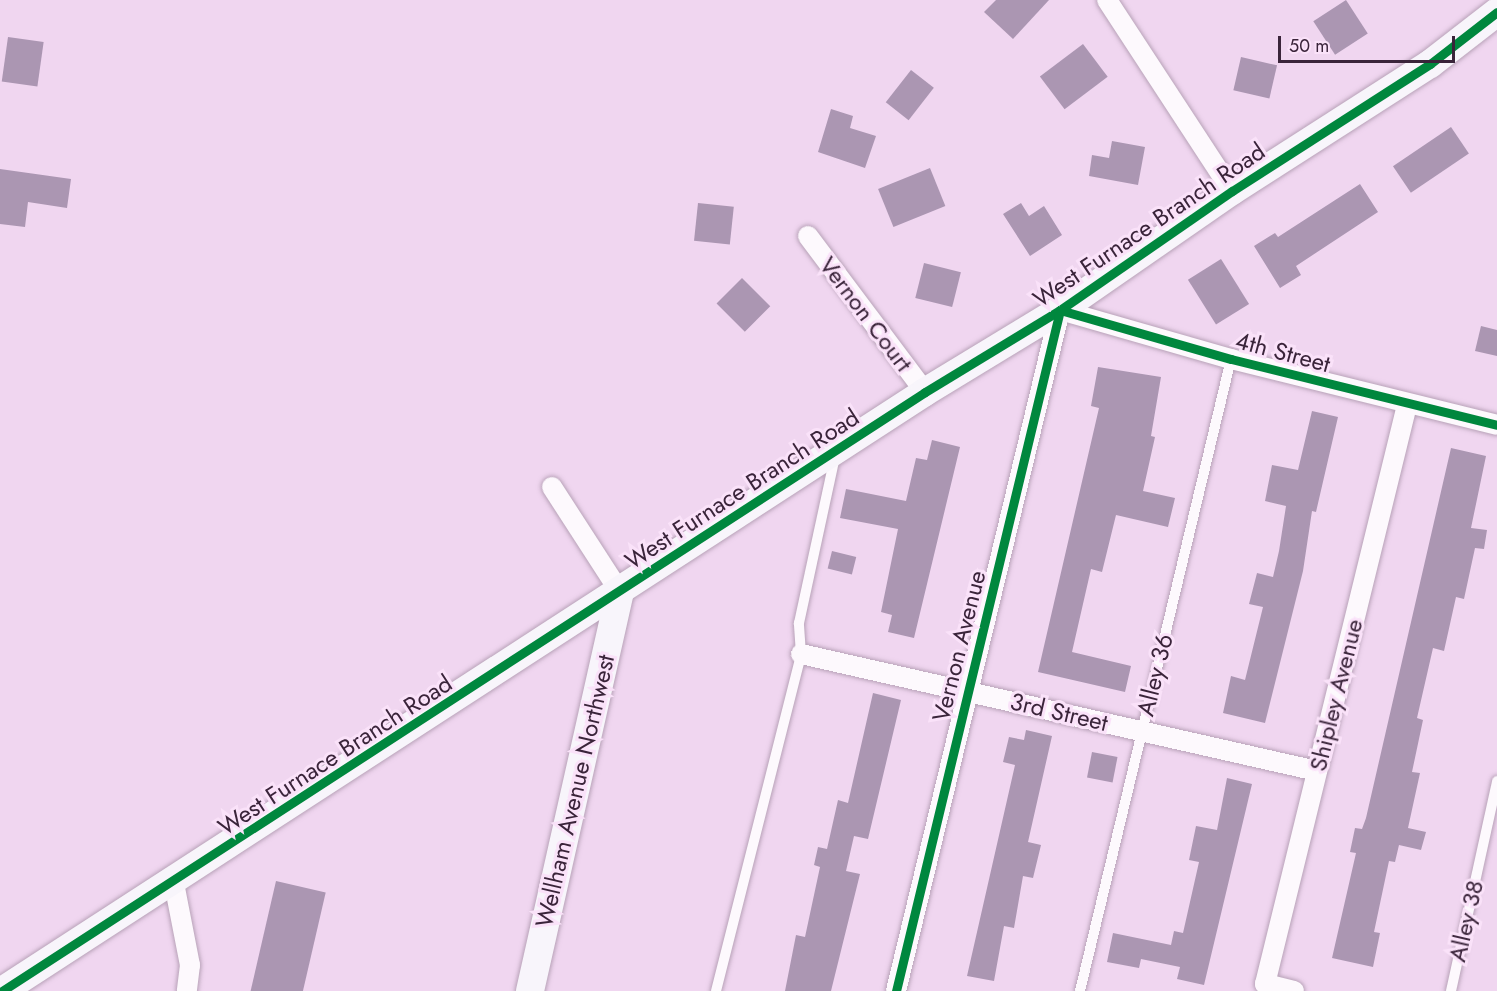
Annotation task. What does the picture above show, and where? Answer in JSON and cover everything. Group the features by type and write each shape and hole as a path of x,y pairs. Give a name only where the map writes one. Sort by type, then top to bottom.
{"street":[{"path":"1107,0 1232,191"},
{"name":"West Furnace Branch Road","path":"2,991 174,883 925,392 1060,310 1232,191 1430,64 1497,12"},
{"name":"Vernon Court","path":"808,236 925,392"},
{"name":"4th Street","path":"1060,310 1231,359 1407,405 1497,425"},
{"name":"Vernon Avenue","path":"896,991 1060,310"},
{"name":"Shipley Avenue","path":"1294,991 1265,984 1407,405"},
{"path":"552,487 620,592"},
{"name":"Wellham Avenue Northwest","path":"530,991 620,592"},
{"name":"3rd Street","path":"801,654 1317,771"},
{"path":"174,883 190,965 187,991"}],"lane":[{"name":"Alley 36","path":"1080,991 1231,359"},
{"path":"716,991 801,654 799,623 836,450"},
{"name":"Alley 38","path":"1450,991 1497,782"}],"building":[{"path":"996,0 1049,0 1013,39 984,12"},
{"path":"1346,0 1368,34 1335,55 1313,21"},
{"path":"8,37 44,42 37,87 2,82"},
{"path":"1083,44 1108,77 1065,109 1040,76"},
{"path":"1241,57 1277,65 1269,98 1233,90"},
{"path":"911,70 934,88 909,120 886,102"},
{"path":"831,109 853,116 850,128 876,136 865,168 818,152"},
{"path":"1451,127 1469,154 1411,193 1393,166"},
{"path":"1112,141 1145,147 1138,185 1089,176 1092,155 1109,158"},
{"path":"930,168 945,206 893,227 878,189"},
{"path":"0,169 71,179 67,208 28,202 25,227 0,224"},
{"path":"1360,184 1378,212 1296,266 1301,275 1280,288 1254,246 1275,233 1278,237"},
{"path":"698,203 734,207 730,245 694,241"},
{"path":"1021,203 1029,216 1044,206 1062,235 1030,256 1003,214"},
{"path":"1221,259 1249,304 1216,325 1188,280"},
{"path":"924,263 961,272 952,307 915,298"},
{"path":"742,278 770,306 745,332 717,303"},
{"path":"1481,326 1497,330 1497,356 1475,351"},
{"path":"1098,367 1161,377 1151,436 1155,437 1143,491 1175,498 1168,527 1116,515 1102,572 1091,569 1072,652 1131,666 1125,692 1038,672 1099,408 1091,406"},
{"path":"1312,411 1338,417 1316,512 1312,511 1303,571 1265,723 1223,713 1231,676 1245,680 1263,607 1249,604 1257,573 1273,577 1279,551 1286,506 1265,501 1272,465 1298,470"},
{"path":"932,440 960,447 914,638 888,632 892,615 881,612 898,529 840,518 846,489 906,501 916,458 927,460"},
{"path":"1451,448 1486,456 1471,528 1487,530 1484,549 1475,548 1464,599 1456,597 1444,651 1433,648 1417,718 1423,720 1412,772 1420,773 1408,828 1426,832 1421,850 1399,845 1395,862 1389,861 1374,932 1380,933 1373,967 1332,958 1356,853 1350,852 1355,828 1362,829 1366,818"},
{"path":"832,551 856,557 852,575 828,568"},
{"path":"873,693 901,700 868,839 854,836 846,871 860,874 831,991 785,991 796,935 805,937 820,867 814,865 818,847 827,849 838,800 848,803"},
{"path":"1026,730 1052,736 1028,842 1041,845 1033,878 1023,876 1014,928 1004,926 994,981 967,976 1015,765 1003,762 1009,737 1024,740"},
{"path":"1092,752 1118,757 1113,782 1087,778"},
{"path":"1227,778 1252,784 1204,985 1177,979 1180,967 1141,959 1139,968 1107,962 1113,933 1171,945 1174,931 1183,933 1199,862 1189,860 1196,826 1217,830"},
{"path":"276,881 326,892 303,991 251,991"}],"cycle path":[{"path":"2,991 925,392 1060,310 1232,191 1430,64 1497,12"},
{"path":"896,991 1060,310 1231,359 1497,425"}]}
